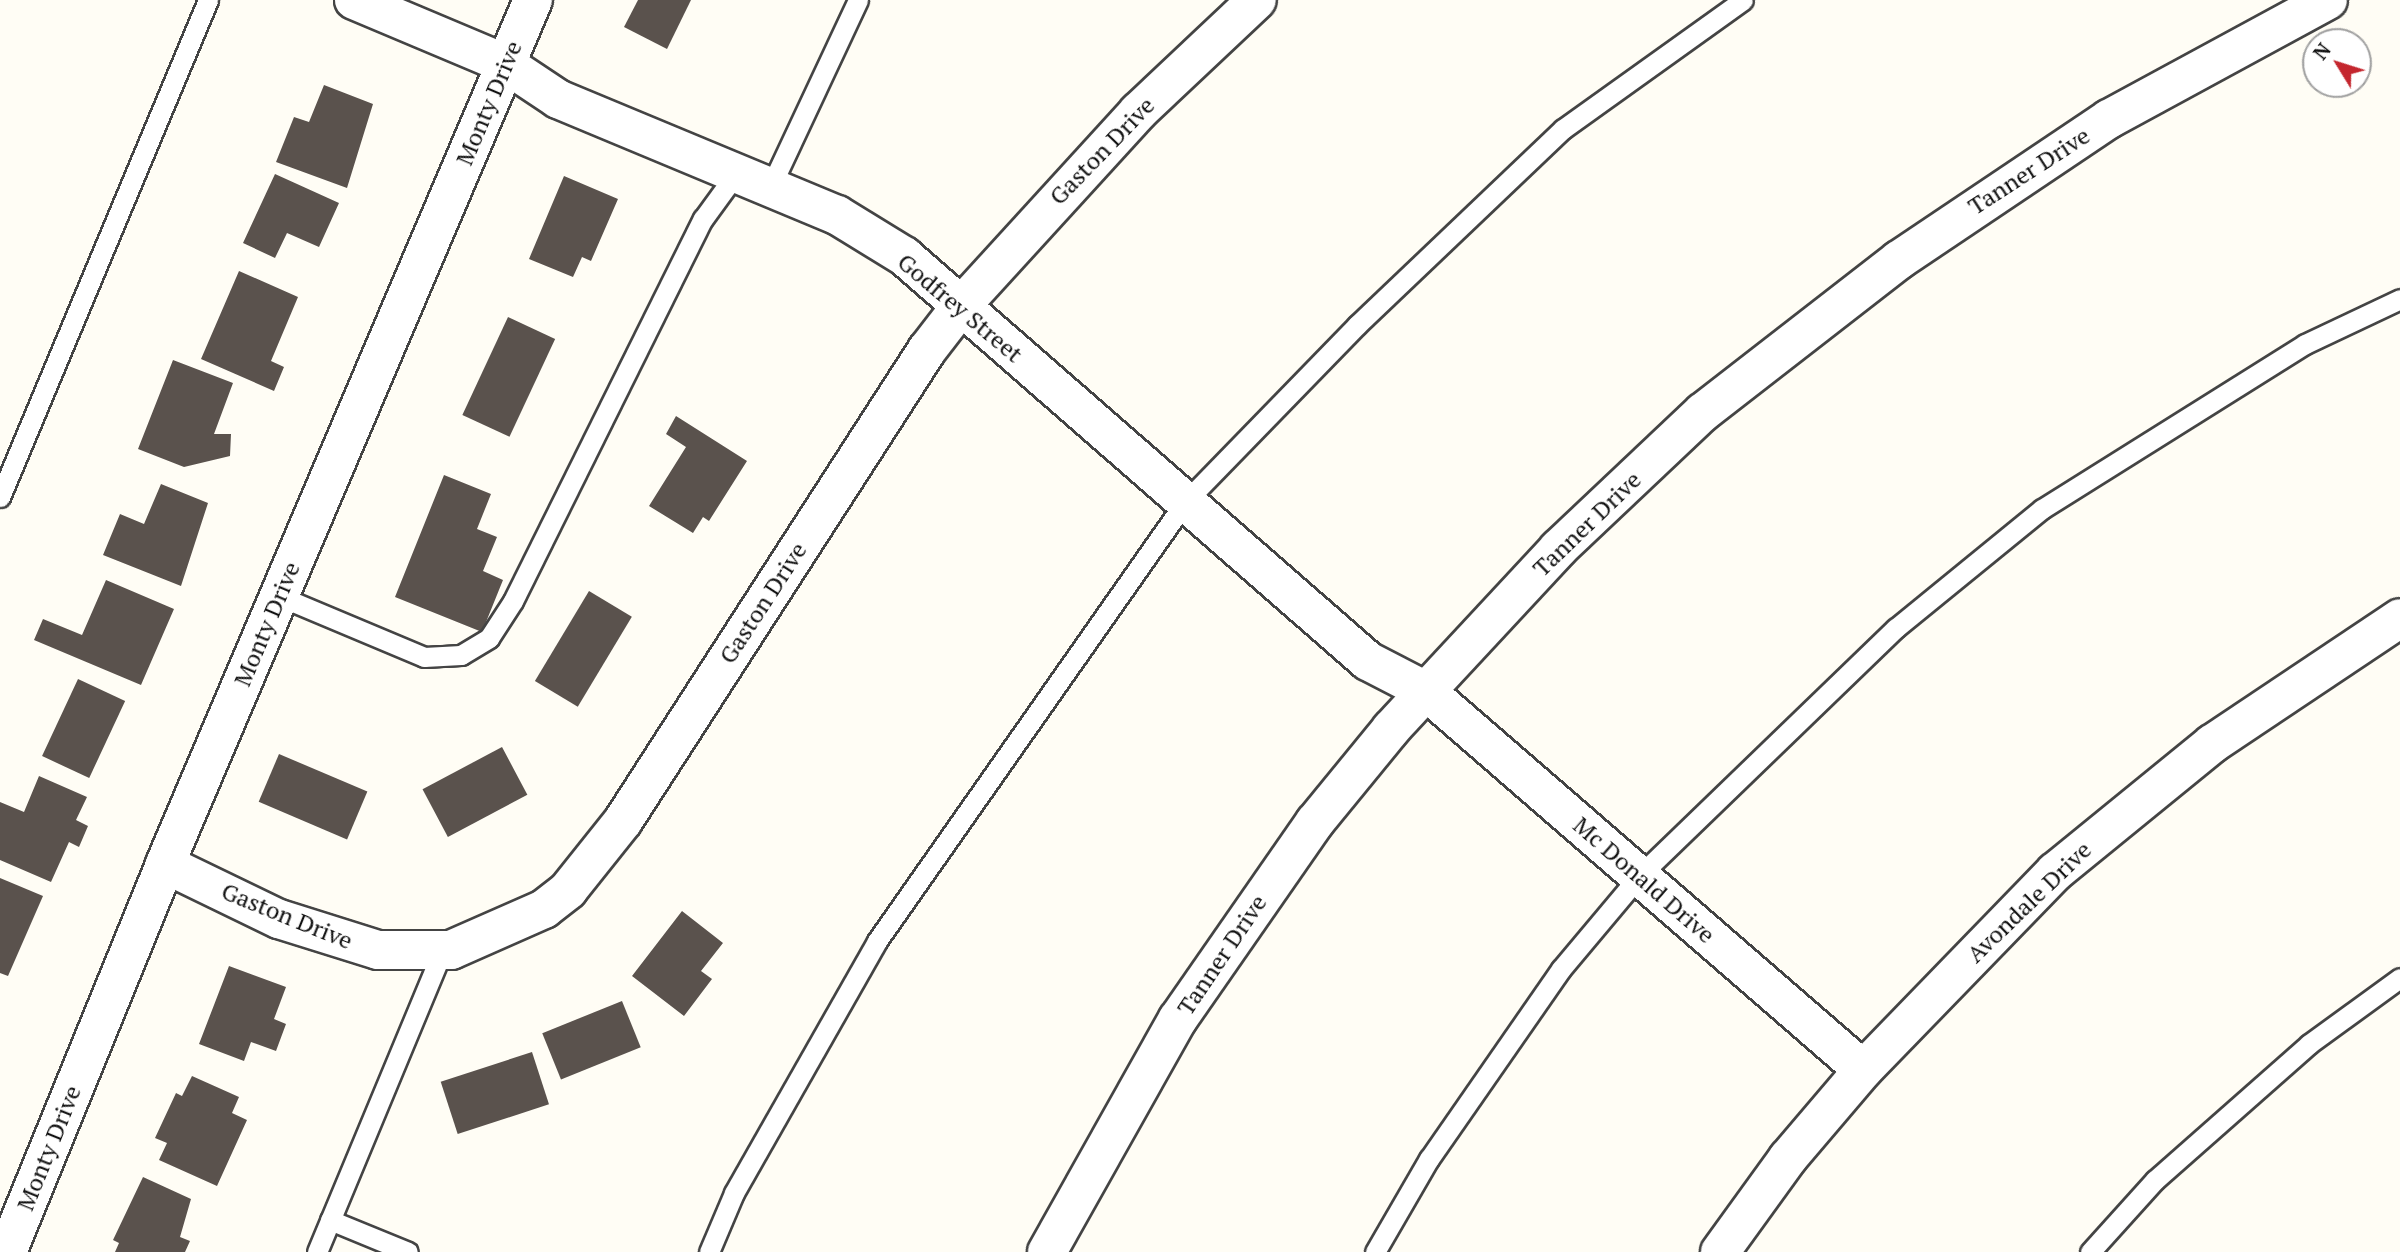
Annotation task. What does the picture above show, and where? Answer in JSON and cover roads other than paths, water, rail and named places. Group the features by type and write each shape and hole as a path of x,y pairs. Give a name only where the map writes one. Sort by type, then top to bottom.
{"street":[{"name":"Godfrey Street","path":"354,0 504,63 558,99 863,229 915,264 1368,661 1426,691"},
{"name":"Monty Drive","path":"7,1252 165,864 533,0"},
{"name":"Gaston Drive","path":"165,864 279,919 378,950 442,951 473,944 544,909 595,858 927,350 961,306 1138,112 1257,0"},
{"name":"Tanner Drive","path":"1047,1252 1203,979 1315,822 1426,691 1630,480 1820,318 1983,201 2109,119 2328,0"},
{"name":"Avondale Drive","path":"1720,1252 1788,1158 1863,1070 2088,844 2212,744 2400,618"},
{"name":"Mc Donald Drive","path":"1426,691 1863,1070"}],"lane":[{"path":"0,497 208,0"},
{"path":"769,190 858,0"},
{"path":"709,1252 734,1193 877,941 1185,502 1357,325 1563,129 1743,0"},
{"path":"279,596 424,657 461,655 489,639 513,601 703,219 734,175"},
{"path":"1375,1252 1429,1159 1561,969 1639,876 1896,628 2042,509 2305,344 2400,299"},
{"path":"317,1252 442,951"},
{"path":"2090,1252 2175,1162 2308,1044 2400,978"},
{"path":"330,1220 408,1252"}]}
